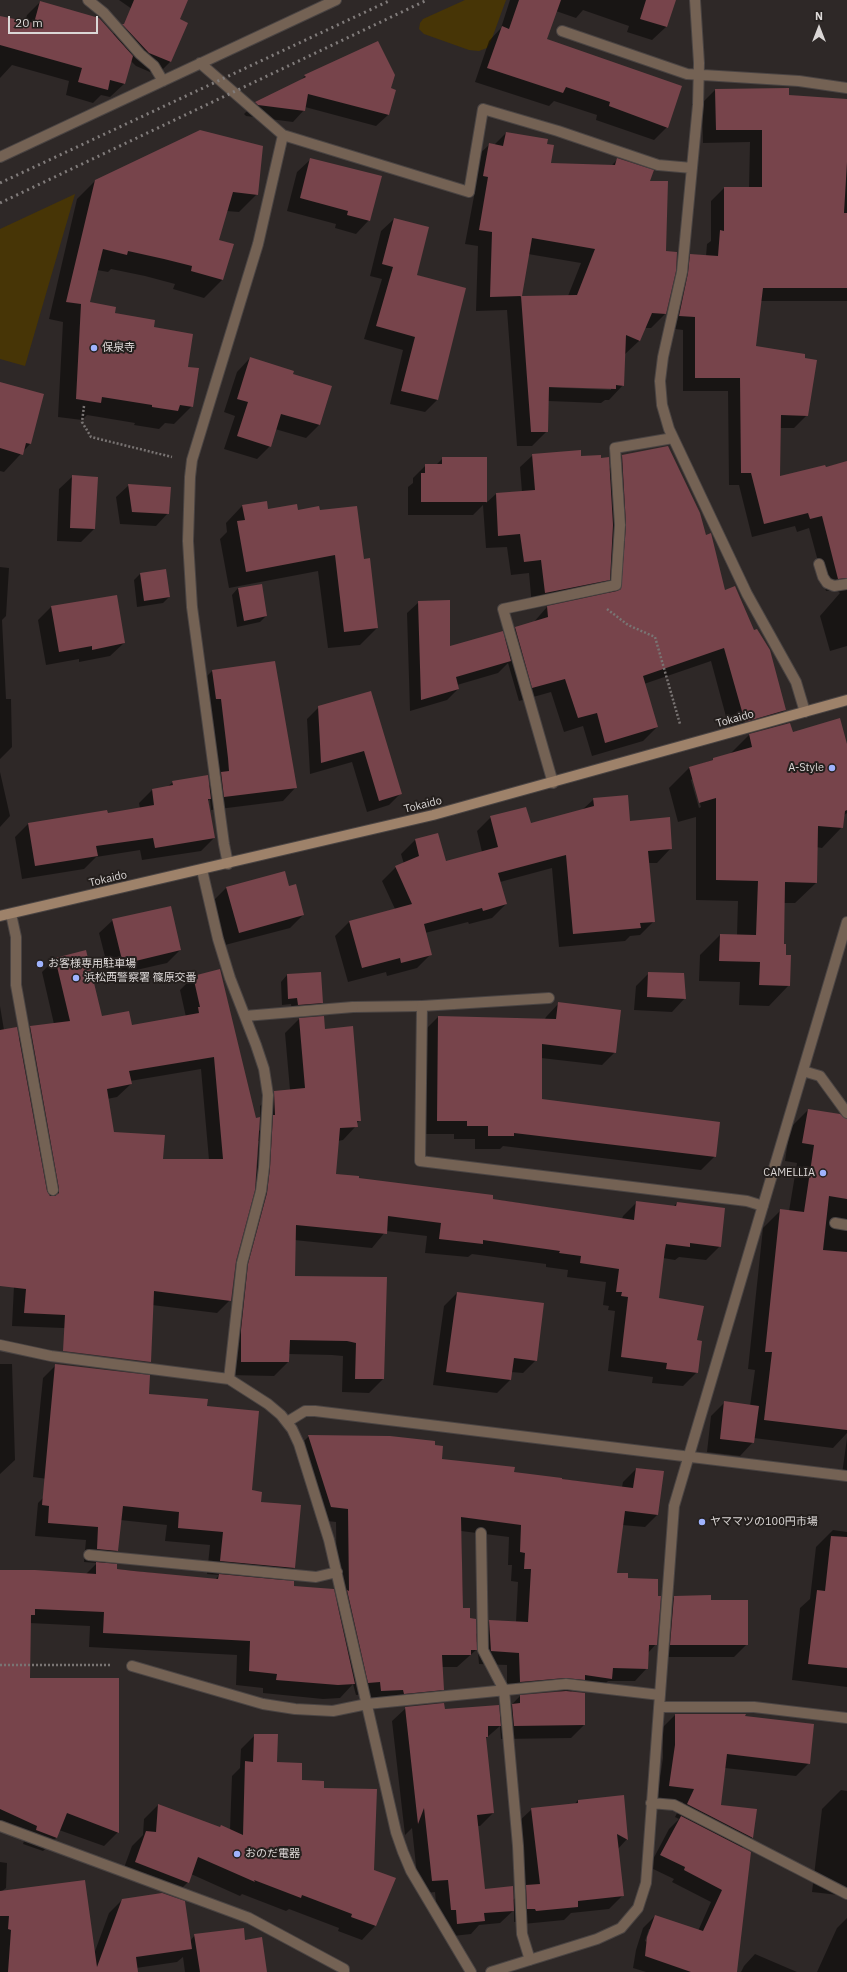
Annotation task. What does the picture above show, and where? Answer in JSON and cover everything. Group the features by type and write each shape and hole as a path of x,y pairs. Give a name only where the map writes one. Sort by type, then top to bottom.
{"main road":[{"name":"Tokaido","path":"0,916 433,815 553,783 847,700"}],"street":[{"path":"88,0 104,13 140,54 154,66 163,81"},
{"path":"0,157 336,0"},
{"path":"695,0 699,75 692,168 682,272 663,357 660,381 662,405 673,438 747,594 796,682 805,712"},
{"path":"562,31 686,74 799,81 847,88"},
{"path":"200,63 282,135 469,192 483,109 558,131 658,165 692,168"},
{"path":"228,864 189,581 188,541 190,477 192,462 258,244 282,135"},
{"path":"553,783 503,609 616,584 620,525 615,448 673,438"},
{"path":"819,564 823,577 827,583 834,586 847,584"},
{"path":"202,870 222,952 264,1069 268,1095 268,1121 260,1191 241,1270 230,1379"},
{"path":"11,914 16,937 16,985 53,1190"},
{"path":"491,1972 597,1939 621,1928 638,1908 646,1883 674,1506 847,922"},
{"path":"245,1016 352,1007 422,1006 549,998"},
{"path":"422,1006 420,1161 747,1201 763,1206"},
{"path":"803,1071 820,1076 847,1113"},
{"path":"835,1223 847,1225"},
{"path":"0,1345 51,1356 230,1379 268,1404 287,1422 299,1444 325,1526 337,1572 396,1832 411,1871 471,1972"},
{"path":"287,1422 305,1411 315,1411 847,1476"},
{"path":"481,1533 483,1650 504,1690 518,1846 522,1934 530,1960"},
{"path":"89,1555 316,1577 337,1572"},
{"path":"132,1666 279,1708 333,1711 367,1704 566,1684 660,1695"},
{"path":"659,1707 754,1707 847,1718"},
{"path":"651,1803 674,1805 847,1894"},
{"path":"0,1826 249,1918 344,1969 344,1972"}],"path":[{"path":"84,406 82,422 91,436 192,462"},
{"path":"600,588 604,607 628,625 655,637 686,745"},
{"path":"0,1665 132,1666"}],"shaded area":[{"path":"465,0 506,0 487,48 479,51 469,50 424,34 419,29 420,23 423,19"},
{"path":"75,194 25,366 0,359 0,229"}],"building":[{"path":"134,0 188,0 180,19 188,23 171,62 149,53 122,24 124,24"},
{"path":"519,0 561,0 547,39 682,86 668,128 609,106 610,102 566,87 563,93 487,68 502,26 509,29"},
{"path":"646,0 676,0 667,27 640,19"},
{"path":"40,1 99,18 133,56 125,84 110,80 108,90 78,82 82,68 0,45 0,16 34,23"},
{"path":"378,41 395,75 391,88 396,90 389,115 308,94 305,111 258,105 255,102 306,77 304,75"},
{"path":"789,88 789,95 847,99 847,162 844,213 847,213 847,288 763,288 756,346 805,354 805,358 817,360 808,416 781,415 780,476 825,465 826,467 847,461 847,578 838,579 822,516 810,519 808,513 764,524 751,473 741,473 740,378 695,378 695,317 679,316 688,273 690,254 718,256 720,230 724,231 724,187 762,187 762,130 716,130 715,89"},
{"path":"200,130 263,146 258,195 233,192 219,240 234,244 223,280 191,271 192,266 128,251 127,255 103,249 90,302 116,307 115,313 155,320 154,327 193,334 188,367 199,368 193,407 180,405 178,411 102,397 101,403 76,399 81,304 66,302 95,180"},
{"path":"506,132 548,139 547,144 554,145 551,163 615,165 617,158 654,170 650,181 668,181 666,251 677,252 676,271 666,314 652,313 640,341 626,335 624,386 616,385 616,389 549,387 548,432 531,432 521,296 490,297 492,232 479,230 488,177 483,176 489,143 503,146","holes":["532,238 595,249 577,295 522,296"]},
{"path":"310,158 382,176 370,221 347,215 348,211 300,198"},
{"path":"394,218 429,227 417,275 466,288 438,400 401,391 415,337 376,326 393,267 382,264"},
{"path":"250,357 294,371 293,374 332,386 320,425 281,414 271,447 237,436 248,402 237,399"},
{"path":"0,382 44,394 31,444 26,443 23,455 0,448"},
{"path":"668,446 700,513 706,535 711,533 725,590 735,586 754,630 757,629 770,650 786,710 745,722 724,648 643,676 658,727 605,743 597,713 578,718 565,679 532,688 515,627 548,617 547,606 621,589 626,525 622,455"},
{"path":"581,450 581,456 601,455 601,458 609,457 613,525 610,580 545,593 541,560 524,562 520,534 498,536 496,493 535,490 532,454"},
{"path":"442,457 487,457 487,502 421,502 421,473 425,473 425,464 442,464"},
{"path":"72,475 98,477 95,529 70,528"},
{"path":"128,484 171,487 169,514 132,512"},
{"path":"267,501 268,509 297,504 298,510 319,506 320,510 357,506 364,559 370,558 378,628 344,632 335,555 246,572 237,521 245,520 242,505"},
{"path":"166,569 170,597 144,601 140,573"},
{"path":"262,584 267,616 244,621 238,588"},
{"path":"117,595 125,643 92,650 92,646 59,652 51,606"},
{"path":"450,600 450,646 503,631 511,661 456,677 459,689 421,700 418,601"},
{"path":"275,661 297,788 224,797 221,772 229,771 228,758 221,699 216,699 212,670"},
{"path":"371,691 402,794 379,801 364,751 321,763 318,706"},
{"path":"840,718 847,744 847,810 845,811 843,828 818,826 817,883 785,882 784,944 786,944 786,955 791,955 790,986 759,985 760,962 719,961 720,934 756,935 758,881 716,880 716,798 699,803 689,767 713,760 713,758 752,747 749,734 790,723 793,732"},
{"path":"208,775 211,799 208,799 215,838 155,848 153,838 96,846 98,856 35,866 28,823 107,810 108,813 154,805 152,789 173,785 172,781"},
{"path":"628,795 630,821 670,817 672,849 648,851 655,922 640,923 641,928 573,934 566,855 498,873 507,904 483,911 482,908 424,924 432,955 401,963 400,958 362,968 349,921 412,904 395,866 419,856 415,839 438,833 446,861 498,847 490,816 526,807 531,823 594,806 593,798"},
{"path":"285,871 289,886 296,884 304,915 239,933 226,887"},
{"path":"171,906 181,950 123,964 112,919"},
{"path":"86,950 102,1016 129,1011 132,1025 199,1013 198,1007 200,1007 193,976 220,969 256,1118 260,1117 255,1190 236,1261 231,1301 154,1291 151,1362 63,1351 65,1315 24,1313 26,1289 0,1286 0,1030 17,1027 47,1191 50,1196 55,1196 59,1193 30,1026 70,1021 55,958","holes":["214,1057 223,1159 163,1159 165,1135 114,1132 107,1089 132,1084 129,1071"]},
{"path":"321,972 323,1003 298,1005 297,998 288,999 287,974"},
{"path":"648,972 684,973 686,999 647,997"},
{"path":"558,1002 621,1010 616,1053 542,1044 542,1099 720,1122 716,1157 514,1133 514,1136 488,1136 488,1126 467,1126 467,1121 437,1121 438,1016 556,1019"},
{"path":"324,1016 325,1029 353,1026 361,1121 357,1121 358,1127 340,1128 336,1174 493,1195 493,1199 634,1220 636,1201 676,1206 677,1202 725,1208 721,1247 690,1243 690,1247 666,1244 665,1249 659,1298 704,1306 697,1340 702,1341 698,1373 666,1369 667,1363 621,1357 628,1297 621,1296 622,1292 616,1292 619,1269 580,1263 581,1256 559,1253 560,1251 483,1240 483,1244 439,1239 441,1223 388,1216 387,1234 296,1225 295,1276 387,1277 384,1379 355,1379 356,1343 347,1341 290,1340 289,1362 241,1362 241,1330 248,1264 267,1193 273,1115 275,1115 274,1091 305,1088 299,1018"},
{"path":"808,1109 840,1114 847,1119 847,1199 829,1196 823,1250 847,1252 847,1430 764,1420 772,1352 765,1352 780,1209 804,1212 814,1145 802,1143"},
{"path":"457,1292 544,1303 537,1361 514,1358 511,1380 446,1372"},
{"path":"55,1364 150,1375 149,1394 208,1399 207,1406 259,1411 252,1490 262,1492 261,1502 301,1505 295,1568 220,1561 223,1532 178,1528 179,1512 123,1506 118,1551 97,1549 98,1527 48,1523 49,1506 42,1505"},
{"path":"724,1401 759,1406 754,1443 720,1439"},
{"path":"308,1435 390,1436 435,1441 435,1445 443,1446 442,1459 515,1467 514,1472 633,1488 636,1468 664,1471 658,1515 625,1511 617,1573 628,1573 628,1578 658,1579 658,1596 661,1596 657,1645 649,1645 648,1669 613,1668 612,1679 585,1675 585,1680 565,1678 520,1682 519,1653 491,1651 489,1620 528,1622 531,1569 524,1569 525,1553 520,1552 521,1525 461,1517 463,1608 470,1608 470,1618 476,1619 477,1650 471,1650 471,1655 442,1655 444,1690 404,1694 403,1690 381,1691 380,1682 368,1683 347,1590 349,1591 348,1509 331,1507"},
{"path":"831,1536 847,1537 847,1668 808,1664 817,1590 825,1591"},
{"path":"96,1562 117,1564 117,1569 134,1571 218,1579 219,1574 294,1581 294,1586 334,1589 355,1684 338,1685 276,1680 277,1674 249,1671 250,1641 103,1633 104,1612 35,1609 35,1615 31,1615 30,1678 119,1678 119,1833 67,1813 57,1838 36,1830 37,1826 0,1809 0,1570 35,1570 96,1574"},
{"path":"711,1595 711,1600 748,1600 748,1645 670,1645 674,1596"},
{"path":"566,1691 585,1693 585,1725 514,1726 512,1704 520,1703 520,1695"},
{"path":"444,1703 445,1709 499,1705 501,1726 488,1726 488,1737 486,1737 494,1813 477,1815 485,1889 513,1886 514,1911 484,1913 485,1921 457,1924 456,1910 451,1910 448,1880 432,1881 424,1808 418,1824 405,1707"},
{"path":"675,1714 746,1714 745,1716 814,1724 810,1764 727,1754 721,1805 757,1809 753,1838 687,1804 694,1789 669,1786 675,1745"},
{"path":"254,1734 278,1734 277,1762 302,1763 302,1780 324,1781 324,1788 377,1789 374,1870 396,1878 376,1926 351,1917 352,1914 302,1895 301,1898 254,1880 255,1882 198,1857 189,1883 135,1862 146,1831 156,1832 158,1804 220,1827 221,1825 243,1835 245,1761 253,1762"},
{"path":"624,1795 628,1840 617,1834 624,1896 578,1901 578,1907 536,1911 535,1909 527,1909 526,1885 540,1884 531,1808 578,1803 578,1800"},
{"path":"681,1816 751,1852 737,1972 691,1972 645,1956 647,1937 655,1915 703,1931 722,1890 684,1870 685,1867 660,1855"},
{"path":"85,1880 97,1967 122,1899 162,1893 185,1901 192,1949 136,1957 138,1972 8,1972 11,1930 8,1929 9,1916 0,1916 0,1891"},
{"path":"244,1928 245,1940 262,1937 267,1972 200,1972 194,1934"}],"railway":[{"path":"0,183 391,0"},
{"path":"0,203 427,0"}],"place":[{"name":"保泉寺","path":"94,348"},
{"name":"A-Style","path":"832,768"},
{"name":"お客様専用駐車場","path":"40,964"},
{"name":"浜松西警察署 篠原交番","path":"76,978"},
{"name":"CAMELLIA","path":"823,1173"},
{"name":"ヤママツの100円市場","path":"702,1522"},
{"name":"おのだ電器","path":"237,1854"}]}
